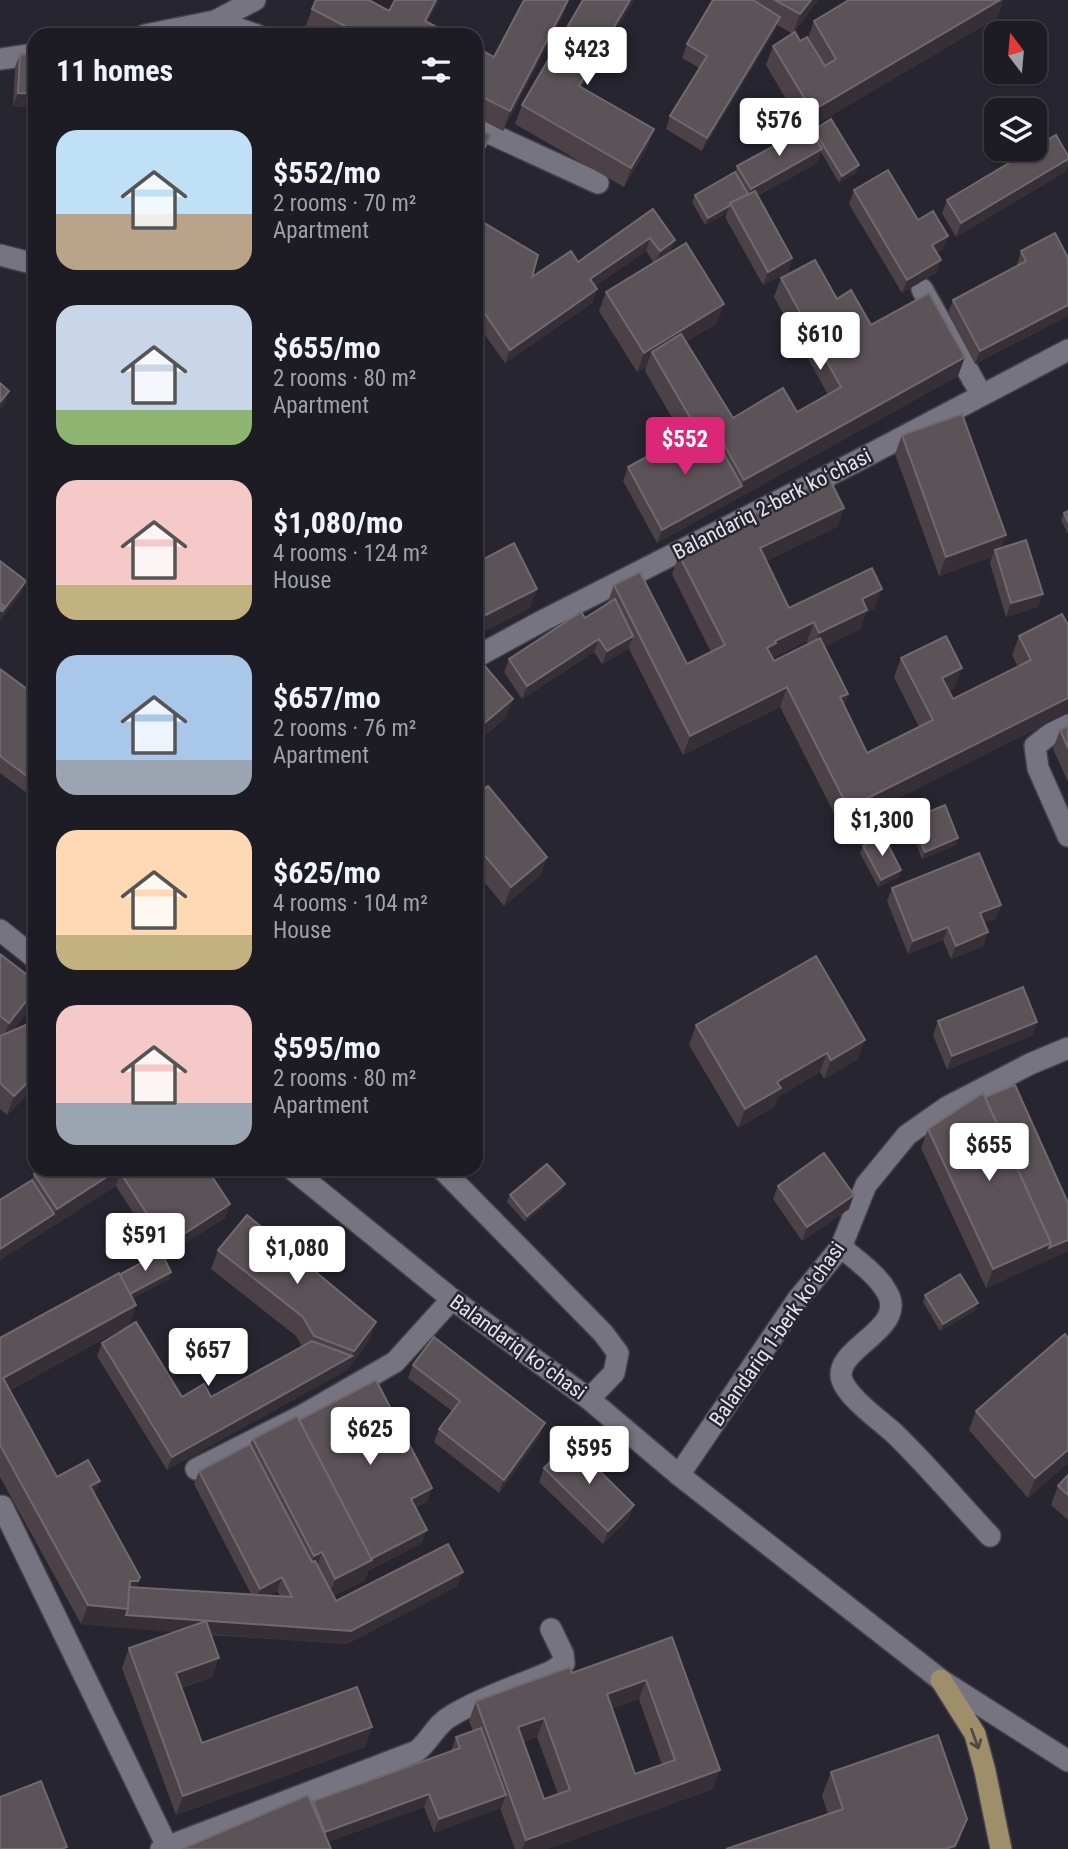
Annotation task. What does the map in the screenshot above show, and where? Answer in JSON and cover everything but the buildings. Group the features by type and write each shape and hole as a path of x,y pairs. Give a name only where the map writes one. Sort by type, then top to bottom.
{"main road":[{"path":"941,1680 975,1734 1001,1849"}],"street":[{"path":"180,28 215,21 256,0"},
{"path":"215,21 236,28"},
{"path":"0,59 28,55"},
{"path":"483,130 597,183"},
{"path":"0,255 28,262"},
{"path":"922,289 981,394"},
{"name":"Balandariq 2-berk koʻchasi","path":"483,653 1068,350"},
{"path":"1068,725 1053,732 1035,746 1038,768 1068,836"},
{"path":"0,930 28,952"},
{"name":"Balandariq 1-berk koʻchasi","path":"679,1475 798,1299 841,1247 866,1185 907,1135 947,1107 1030,1064 1068,1048"},
{"name":"Balandariq koʻchasi","path":"301,1176 452,1300 589,1399 679,1475 941,1680 1068,1761"},
{"path":"449,1176 603,1333 618,1353 614,1373 589,1399"},
{"path":"841,1247 881,1283 889,1295 890,1307 887,1319 853,1352 843,1367 842,1380 859,1402 895,1434 990,1536"},
{"path":"196,1469 303,1415 395,1362 452,1300"},
{"path":"2,1506 164,1848 417,1751 429,1742 435,1730 449,1717 552,1671 564,1662 551,1629"}]}
